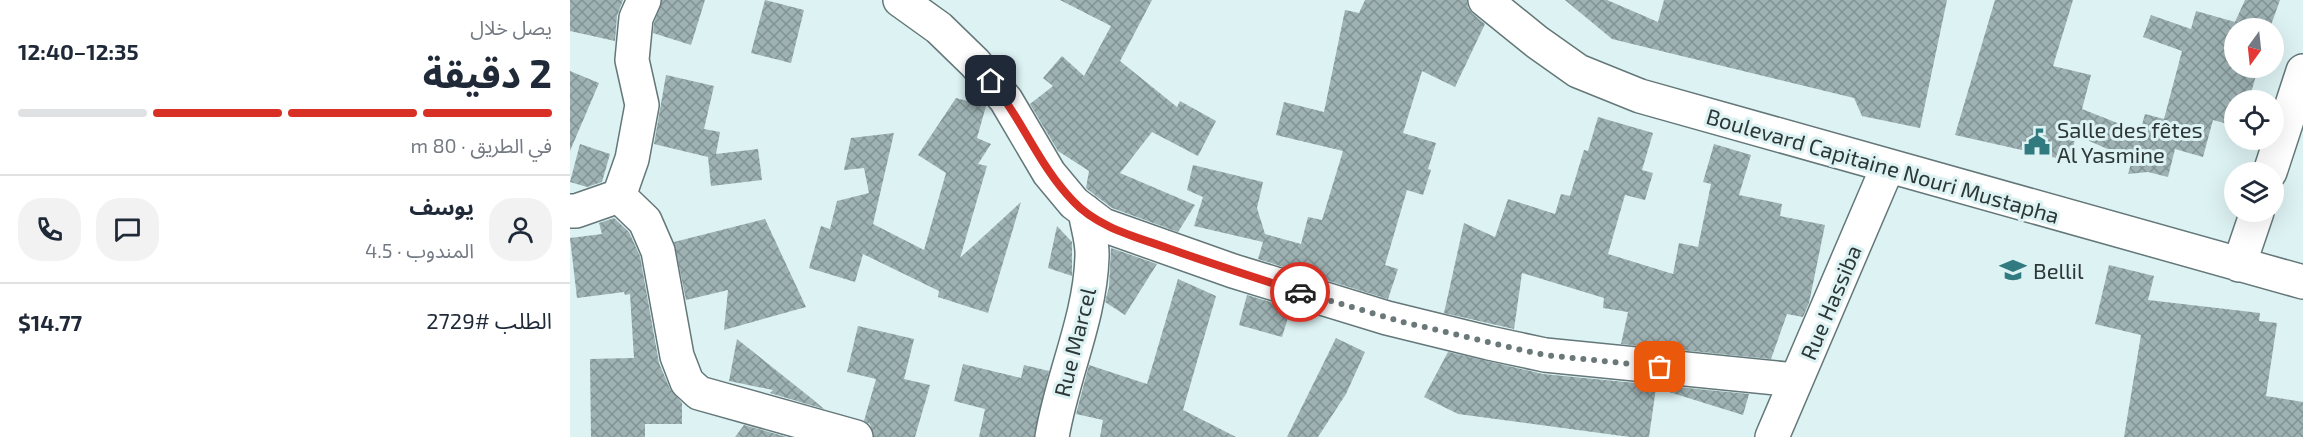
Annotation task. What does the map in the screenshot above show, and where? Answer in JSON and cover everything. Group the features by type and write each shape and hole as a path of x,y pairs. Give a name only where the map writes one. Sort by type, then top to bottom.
{"street":[{"path":"619,196 632,159 642,105 632,60 636,18 644,0"},
{"path":"900,0 939,28 975,63 1006,99 1049,173 1074,203 1104,225 1233,271 1387,318 1489,343 1545,355 1796,381"},
{"name":"Boulevard Capitaine Nouri Mustapha","path":"1485,0 1537,42 1578,70 1640,96 2303,282"},
{"path":"2273,162 2303,71"},
{"name":"Rue Hassiba","path":"1772,437 1888,166"},
{"path":"570,211 576,212 619,196"},
{"path":"619,196 645,221 658,251 677,356 687,382 699,393 856,437"},
{"name":"Rue Marcel","path":"1052,437 1061,394 1084,320 1089,286 1093,254 1084,211"},
{"path":"2239,265 2254,222"}],"building":[{"path":"570,0 623,0 617,16 615,41 570,31"},
{"path":"662,0 705,0 691,45 653,33"},
{"path":"765,0 804,10 791,63 751,53"},
{"path":"1060,0 1152,0 1120,61 1177,107 1180,101 1216,121 1198,156 1152,132 1120,173 1195,205 1178,232 1112,208 1087,189 1089,171 1058,151 1030,104 1053,86 1043,78 1062,56 1084,76 1111,26"},
{"path":"1365,0 1467,0 1468,7 1473,14 1485,24 1455,87 1422,71 1403,133 1436,143 1423,195 1407,190 1385,265 1398,269 1388,299 1258,259 1263,242 1194,226 1203,197 1187,190 1193,165 1263,182 1257,208 1265,234 1301,244 1308,217 1322,220 1343,151 1276,135 1284,102 1324,112 1345,10 1359,13"},
{"path":"1565,0 1607,0 1658,22 1664,0 1947,0 1920,128 1862,116 1854,98 1612,39"},
{"path":"1995,0 2073,0 2053,66 2091,75 2082,109 2140,132 2145,114 2164,119 2182,51 2143,37 2151,15 2191,29 2196,11 2224,19 2224,78 2255,78 2252,90 2224,90 2224,123 2213,120 2203,157 2175,149 2168,177 2148,172 2128,174 2132,160 2076,135 2070,161 1955,135"},
{"path":"2245,0 2280,0 2274,18 2237,18"},
{"path":"570,71 599,83 570,151"},
{"path":"666,75 714,86 704,129 720,132 716,154 758,149 762,180 711,186 708,157 654,144"},
{"path":"956,98 986,106 977,138 991,144 978,164 987,166 960,258 1021,202 988,313 938,297 939,291 863,254 855,282 809,268 821,226 830,229 837,201 869,193 864,168 844,170 851,138 894,133 873,224 924,250 946,173 918,155"},
{"path":"1598,117 1653,133 1642,170 1653,173 1645,200 1625,195 1608,254 1673,274 1679,243 1698,247 1711,184 1703,182 1714,144 1751,155 1739,195 1782,204 1780,216 1825,225 1809,303 1803,317 1787,314 1771,359 1621,344 1628,312 1603,308 1604,298 1522,273 1514,329 1444,313 1464,223 1495,237 1508,199 1555,214 1561,194 1570,196 1584,150 1588,151"},
{"path":"580,144 610,154 602,182 587,187 570,182"},
{"path":"614,218 629,232 640,256 659,363 670,389 682,403 682,424 645,424 645,437 591,437 590,359 634,358 630,294 625,295 624,292 577,298 570,238 602,234 599,223"},
{"path":"765,219 806,307 724,330 728,290 686,300 674,242"},
{"path":"1057,226 1072,242 1072,276 1048,268"},
{"path":"1111,248 1157,264 1125,315 1105,302 1109,287"},
{"path":"2109,265 2154,276 2148,300 2260,313 2259,321 2277,323 2266,396 2303,402 2303,437 2124,437 2141,335 2095,324"},
{"path":"1178,279 1216,296 1183,410 1236,437 1100,437 1103,420 1076,414 1089,365 1147,384"},
{"path":"1247,295 1291,308 1282,337 1239,325"},
{"path":"858,326 914,339 904,379 930,385 915,437 874,437 870,424 864,421 876,379 847,372"},
{"path":"1336,338 1365,352 1346,394 1318,437 1287,437"},
{"path":"737,339 824,409 770,393 773,390 729,381"},
{"path":"1448,352 1543,374 1749,394 1743,415 1656,388 1649,437 1630,437 1458,414 1424,397"},
{"path":"963,364 1021,378 1024,365 1049,371 1034,437 979,437 985,409 954,401"},
{"path":"744,425 787,437 735,437"}],"way so far":[{"path":"1300,292 1403,322 1545,355 1660,367"}],"place":[{"name":"Salle des fêtes Al Yasmine","path":"2037,142"},
{"name":"Bellil","path":"2013,270"}],"route":[{"path":"991,81 1006,99 1049,173 1074,203 1104,225 1233,271 1300,292"}]}
